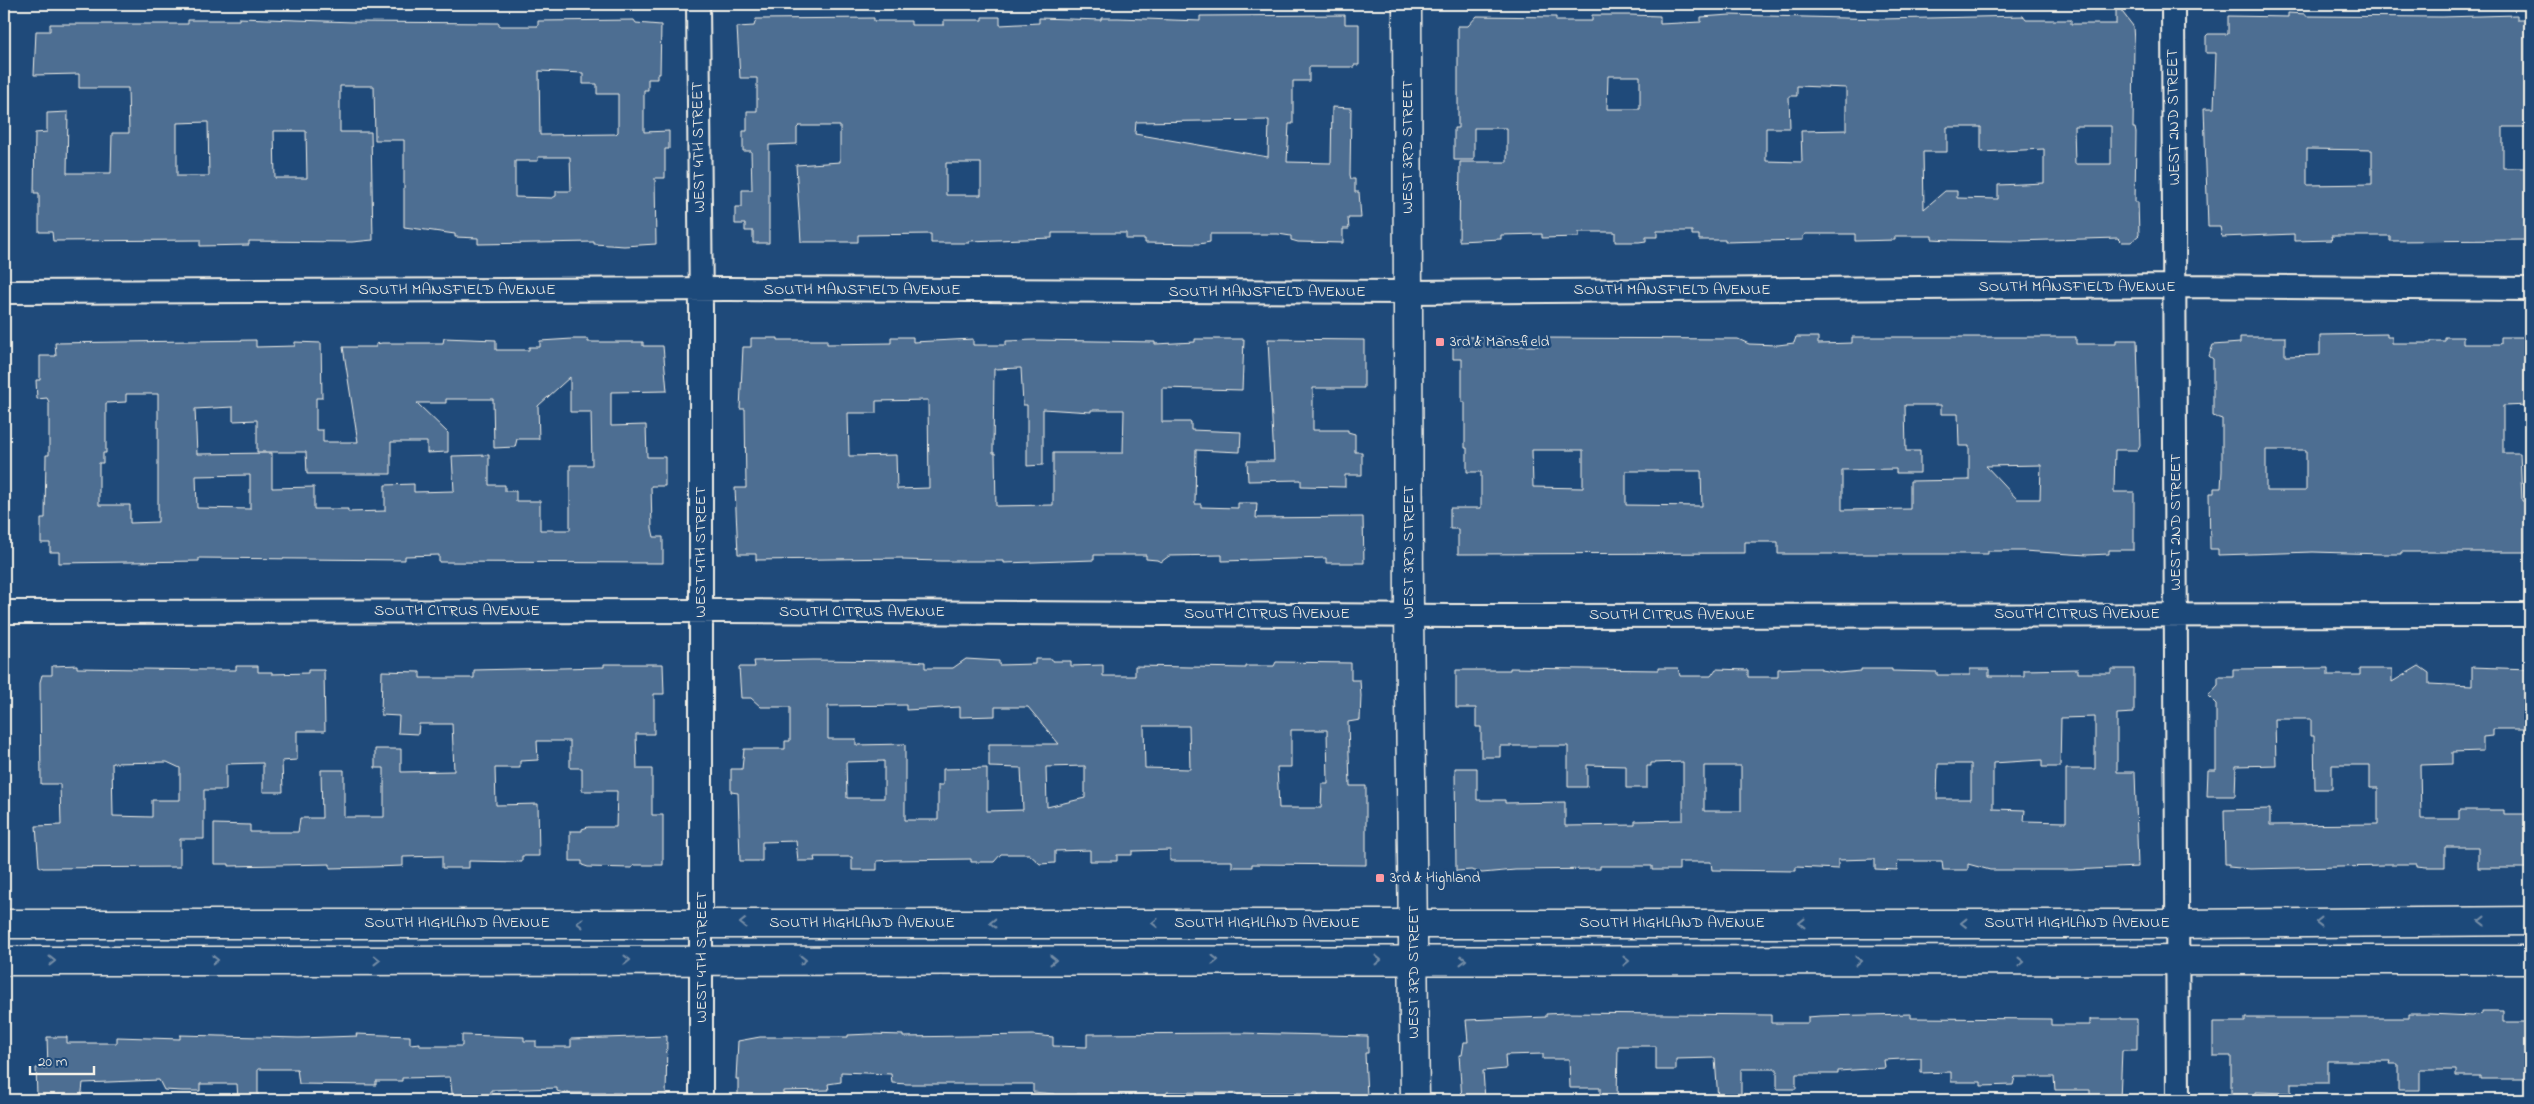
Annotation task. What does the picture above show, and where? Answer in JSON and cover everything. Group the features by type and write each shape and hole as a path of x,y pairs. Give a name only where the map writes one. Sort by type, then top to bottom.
{"main road":[{"name":"WEST 3RD STREET","path":"1407,4 1409,615 1414,923 1414,1100"},
{"name":"SOUTH HIGHLAND AVENUE","path":"4,924 2178,924 2530,921"},
{"path":"4,961 1414,960 2178,962 2530,960"}],"street":[{"name":"WEST 4TH STREET","path":"698,4 701,289 701,1100"},
{"name":"WEST 2ND STREET","path":"2173,4 2176,286 2178,1100"},
{"name":"SOUTH MANSFIELD AVENUE","path":"4,292 701,289 1408,292 2176,286 2530,289"},
{"name":"SOUTH CITRUS AVENUE","path":"4,612 701,611 1409,615 2530,614"}],"building":[{"path":"2116,4 2133,26 2133,128 2135,128 2136,133 2135,202 2138,202 2139,235 2131,242 2122,242 2118,238 2016,241 1932,239 1932,236 1895,236 1895,240 1855,241 1855,234 1806,234 1803,236 1803,240 1725,242 1725,240 1699,240 1699,235 1692,235 1692,231 1657,231 1657,237 1646,237 1646,241 1639,242 1615,242 1615,232 1579,232 1579,237 1542,238 1542,234 1501,235 1501,239 1459,241 1460,162 1507,162 1507,128 1474,128 1474,160 1454,160 1454,128 1458,128 1458,26 1468,26 1477,16 1556,17 1556,21 1592,21 1592,15 1660,16 1660,24 1701,22 1701,17 1730,15 1882,19 2023,16 2026,20 2071,20 2071,24 2116,24","holes":["1608,76 1640,76 1640,109 1607,109","1797,86 1846,88 1846,130 1801,131 1802,162 1766,161 1766,128 1790,128 1789,96 1797,96","2074,126 2111,126 2111,164 2075,164","1947,127 1981,127 1981,152 2044,149 2044,183 1998,185 1998,199 1957,198 1957,191 1945,191 1924,209 1923,152 1947,152"]},
{"path":"2288,13 2306,14 2306,16 2442,17 2517,15 2517,20 2530,20 2530,127 2503,127 2503,168 2530,168 2530,240 2390,241 2390,236 2331,236 2332,240 2294,241 2294,234 2222,237 2220,227 2208,227 2204,108 2214,108 2216,53 2206,53 2206,36 2208,34 2228,34 2228,16 2288,17","holes":["2307,149 2372,150 2372,184 2307,185"]},
{"path":"1345,15 1345,24 1359,24 1359,65 1354,65 1354,67 1309,67 1309,81 1293,81 1293,124 1289,124 1287,162 1331,163 1332,107 1351,108 1350,175 1351,179 1355,179 1355,192 1359,192 1361,218 1348,218 1349,229 1343,229 1343,243 1298,242 1291,240 1291,236 1278,234 1210,234 1210,242 1199,244 1145,243 1145,239 1126,239 1126,233 1052,233 1052,238 969,241 969,243 931,243 931,234 858,235 858,242 801,242 796,165 840,162 840,126 799,126 797,128 797,144 769,145 769,243 753,243 753,231 745,231 745,224 735,224 735,207 742,207 742,190 752,190 751,151 743,151 743,131 747,131 747,111 757,111 757,78 740,78 737,27 754,26 756,19 874,18 874,21 911,21 911,25 944,25 944,20 982,20 982,17 1000,17 1000,25 1039,23 1039,18 1200,21 1200,16","holes":["1269,120 1268,157 1135,134 1136,122","946,163 981,163 981,195 946,195"]},
{"path":"239,18 354,22 499,23 499,26 538,26 538,21 634,20 636,23 661,25 660,74 657,74 657,79 648,79 648,90 644,90 644,132 669,131 669,149 665,149 665,178 655,178 656,244 624,246 594,244 594,242 478,244 478,238 455,237 455,234 404,227 404,140 375,140 374,86 340,86 340,132 371,132 373,240 352,242 249,241 249,245 200,246 200,240 53,241 52,232 39,232 39,193 34,193 35,133 47,132 47,113 68,112 67,173 111,173 112,133 129,133 128,88 79,88 79,74 34,75 36,31 50,31 50,24 188,24 188,20 239,20","holes":["539,71 583,73 583,84 597,84 597,94 618,94 618,132 616,134 540,135","208,122 209,176 177,176 177,123","274,131 306,131 307,178 275,178","538,157 570,157 571,191 556,191 556,196 552,198 515,197 515,161 538,161"]},
{"path":"2387,334 2387,337 2392,337 2392,343 2431,343 2431,341 2445,341 2445,337 2463,337 2463,344 2501,344 2501,337 2530,337 2530,405 2503,406 2503,453 2520,453 2522,501 2530,501 2530,552 2401,552 2401,554 2383,554 2313,552 2218,555 2218,549 2210,549 2209,493 2214,493 2214,488 2221,488 2222,471 2222,419 2213,416 2213,359 2209,356 2213,345 2240,343 2240,337 2285,337 2285,356 2320,355 2320,335","holes":["2266,450 2306,450 2306,491 2266,491"]},
{"path":"891,337 913,337 913,342 973,339 973,345 1006,345 1006,341 1035,340 1155,342 1155,344 1195,342 1195,339 1244,339 1242,390 1162,388 1162,422 1191,422 1191,430 1241,432 1240,452 1196,450 1195,504 1201,504 1201,507 1238,508 1238,503 1257,503 1256,518 1363,517 1364,563 1326,563 1326,558 1222,561 1222,555 1169,556 1161,562 1146,559 1146,555 1094,555 1094,560 1004,563 1004,561 903,560 903,558 756,560 756,554 738,554 735,488 746,488 745,409 740,409 743,347 751,347 751,338 827,340 827,344 891,343","holes":["1021,368 1023,405 1027,405 1027,466 1043,465 1043,409 1091,412 1091,410 1124,410 1123,453 1053,453 1053,505 996,506 995,453 993,453 994,369","928,400 929,488 897,489 896,455 849,456 848,413 876,413 876,401"]},
{"path":"1453,337 1504,337 1504,346 1539,346 1539,338 1738,339 1749,344 1778,345 1794,343 1796,337 1818,337 1818,344 1852,343 1852,337 2076,337 2076,344 2116,344 2116,340 2137,340 2140,446 2138,450 2115,450 2114,492 2134,492 2134,550 2109,550 2109,554 2087,555 2023,551 1988,551 1988,554 1778,554 1778,542 1745,542 1745,553 1458,554 1458,529 1450,529 1450,508 1481,508 1481,472 1467,472 1465,402 1462,402 1462,359 1453,359","holes":["1905,405 1941,405 1941,414 1958,414 1959,446 1969,446 1969,480 1910,481 1910,509 1842,510 1842,470 1896,469 1896,473 1920,473 1920,451 1906,451","1532,450 1583,450 1583,488 1533,487","2041,465 2040,499 2017,499 1986,466","1626,471 1701,471 1702,506 1626,505"]},
{"path":"444,338 496,340 496,350 529,350 529,347 540,347 540,341 572,339 588,339 588,342 643,342 643,346 663,346 667,391 611,392 611,426 646,425 647,457 665,457 665,486 651,486 652,528 654,537 663,537 663,563 439,562 439,555 405,556 405,560 199,558 199,561 59,563 59,552 50,552 50,543 41,543 41,518 45,518 46,455 49,455 49,402 47,398 37,399 36,380 40,380 40,356 56,356 55,343 256,340 256,347 295,346 295,342 321,343 322,398 316,398 316,430 323,430 323,442 358,442 343,347 376,347 376,344 382,343 443,343","holes":["570,377 570,412 591,412 592,465 570,465 570,530 540,530 540,501 516,501 516,491 505,491 505,485 489,485 489,455 452,456 454,491 414,492 414,484 385,485 385,511 348,512 348,509 314,509 314,487 272,488 272,453 197,454 195,409 233,407 233,421 257,420 257,452 306,452 307,474 391,474 391,442 427,442 427,453 448,452 448,433 417,403 446,403 446,399 493,399 494,448 515,447 517,439 539,439 538,406","126,394 158,394 158,522 130,523 130,505 99,505 99,463 103,463 103,453 106,453 106,403 126,402","250,475 250,509 197,508 196,476"]},
{"path":"1268,339 1364,340 1364,388 1313,388 1313,430 1348,430 1348,432 1355,434 1355,452 1362,452 1362,475 1345,475 1345,487 1301,486 1301,480 1248,481 1247,461 1274,461"},
{"path":"966,659 999,661 999,665 1035,664 1035,659 1052,659 1052,661 1071,661 1071,666 1103,665 1103,676 1135,676 1135,666 1246,668 1246,666 1274,666 1276,662 1351,663 1351,680 1360,680 1361,696 1360,720 1348,722 1350,786 1366,786 1366,865 1252,864 1252,867 1232,867 1232,861 1170,861 1170,850 1132,851 1132,855 1117,855 1117,861 1090,861 1090,850 1055,851 1055,863 1040,864 1029,854 1001,854 994,862 971,862 971,859 893,860 877,861 877,870 852,870 852,857 814,857 815,861 798,861 796,841 762,842 762,861 740,861 738,793 731,792 731,769 742,769 744,749 785,749 785,741 790,741 790,707 761,707 751,698 741,698 739,667 755,667 754,661 813,660 910,661 925,662 925,668 953,668","holes":["906,705 906,710 960,707 960,717 995,716 995,707 1028,707 1059,744 989,744 989,767 1021,768 1023,810 987,811 987,768 943,769 943,785 938,785 938,820 905,820 905,744 856,745 856,739 828,739 828,706","1144,726 1189,726 1190,769 1145,768","1291,730 1327,730 1328,784 1322,784 1321,808 1279,808 1277,767 1291,767","884,761 884,798 847,798 846,762","1085,766 1085,798 1047,807 1046,767"]},
{"path":"604,664 663,664 664,694 654,694 654,734 636,734 637,769 652,769 652,815 663,815 663,865 634,865 632,868 588,867 582,865 582,861 570,861 570,831 582,831 582,829 588,827 616,827 617,791 582,791 582,768 570,768 570,741 537,741 538,760 520,761 520,768 495,768 496,805 538,804 539,856 522,856 522,862 469,861 469,868 442,868 442,856 403,857 403,866 330,868 330,864 229,866 229,864 214,864 214,824 250,825 250,832 298,832 300,818 322,818 321,770 344,770 344,817 384,817 384,768 375,768 375,749 401,749 401,772 454,771 452,724 419,724 418,734 398,733 399,716 381,715 382,671 420,672 420,678 474,678 474,670 604,667"},
{"path":"77,665 77,668 236,670 236,666 258,666 258,672 272,672 272,674 308,673 308,670 324,670 325,731 297,731 297,760 282,761 283,792 263,792 263,763 226,764 226,790 204,790 204,839 180,839 180,867 43,868 39,866 36,826 61,825 60,784 41,784 40,682 42,675 52,675 52,666","holes":["167,762 180,768 180,800 152,800 152,817 113,816 112,763"]},
{"path":"2419,666 2429,673 2429,684 2472,686 2472,667 2530,669 2530,729 2493,729 2493,736 2483,737 2483,751 2452,752 2452,764 2420,765 2421,819 2459,819 2459,810 2504,810 2504,814 2530,814 2530,868 2478,868 2478,847 2445,847 2445,867 2426,867 2417,866 2417,864 2383,864 2383,866 2250,869 2229,867 2229,864 2225,864 2224,810 2270,809 2270,825 2378,824 2378,788 2370,788 2370,765 2332,765 2332,789 2315,789 2314,736 2311,736 2311,719 2275,719 2276,765 2236,766 2235,796 2207,796 2208,770 2216,770 2216,704 2208,696 2218,685 2218,677 2233,677 2233,669 2328,668 2328,675 2360,675 2360,669 2392,669 2392,682"},
{"path":"1510,668 1659,670 1659,668 1678,668 1680,676 1711,676 1716,669 1748,670 1748,677 1778,677 1778,669 1801,668 1821,668 1821,670 1839,673 1861,671 1861,669 1892,669 1892,671 1937,672 1937,675 1970,675 1970,669 1989,669 1989,676 2024,676 2024,670 2078,669 2078,673 2111,673 2111,669 2134,669 2134,713 2117,714 2117,772 2135,772 2138,867 2071,870 1990,870 1968,864 1968,870 1943,870 1942,861 1898,861 1897,870 1875,869 1875,859 1838,860 1838,869 1796,867 1796,871 1712,870 1711,862 1679,862 1679,870 1652,870 1652,866 1600,866 1600,869 1515,870 1482,873 1471,870 1456,871 1455,768 1477,768 1477,800 1505,800 1505,803 1565,802 1565,826 1635,825 1635,821 1683,820 1683,762 1651,763 1651,766 1647,766 1647,788 1626,788 1626,766 1587,765 1587,787 1568,787 1568,746 1500,746 1500,757 1481,757 1481,727 1476,727 1476,708 1456,708 1456,670 1510,670","holes":["2095,717 2095,769 2066,769 2066,822 2024,821 2025,810 1993,809 1993,763 2042,760 2042,767 2060,767 2061,718","1938,764 1971,764 1971,799 1937,799","1704,766 1741,766 1741,811 1704,811"]},
{"path":"2482,1011 2503,1011 2503,1022 2530,1022 2530,1079 2480,1079 2480,1076 2456,1076 2456,1070 2420,1070 2420,1090 2398,1090 2398,1064 2390,1064 2391,1061 2328,1061 2328,1083 2291,1083 2291,1093 2255,1092 2255,1100 2231,1100 2231,1056 2213,1056 2213,1022 2245,1022 2245,1018 2409,1018 2409,1014 2472,1016 2482,1014"},
{"path":"1546,1014 1771,1015 1771,1023 1808,1023 1808,1017 1820,1016 1911,1014 1911,1018 2051,1019 2051,1025 2090,1025 2090,1019 2137,1019 2137,1050 2122,1050 2120,1100 2093,1100 2090,1098 2090,1090 2055,1090 2054,1077 2015,1077 2013,1085 1981,1086 1981,1082 1951,1082 1951,1072 1921,1073 1921,1058 1884,1060 1885,1068 1838,1071 1838,1074 1796,1074 1796,1089 1777,1089 1777,1069 1741,1069 1741,1100 1718,1100 1715,1058 1676,1059 1676,1070 1656,1070 1656,1046 1618,1046 1617,1100 1600,1100 1600,1088 1570,1088 1569,1059 1543,1059 1543,1054 1505,1055 1506,1069 1483,1071 1485,1100 1462,1100 1459,1055 1462,1055 1464,1042 1468,1042 1466,1020 1546,1017"},
{"path":"1241,1033 1368,1036 1368,1053 1365,1053 1367,1097 1350,1098 1350,1100 1319,1100 1318,1093 1252,1093 1252,1098 1236,1098 1236,1093 1167,1092 1167,1099 1145,1099 1145,1096 1113,1096 1113,1094 1076,1094 1076,1100 1058,1100 1058,1097 1054,1097 1054,1094 1033,1092 1033,1084 907,1084 892,1083 891,1074 841,1072 841,1082 828,1084 829,1090 783,1091 783,1100 761,1100 762,1096 738,1096 738,1079 736,1079 738,1041 760,1037 848,1037 848,1035 871,1034 903,1035 903,1037 1033,1035 1053,1037 1053,1046 1087,1047 1087,1034"},
{"path":"356,1034 410,1036 410,1044 420,1043 420,1046 462,1046 462,1035 524,1037 524,1041 536,1041 536,1047 571,1047 571,1039 667,1036 666,1100 621,1100 621,1093 563,1093 557,1091 557,1088 491,1090 491,1100 453,1100 450,1077 402,1078 402,1081 376,1081 376,1085 299,1084 297,1069 258,1069 258,1100 238,1100 237,1084 200,1084 200,1091 182,1091 164,1090 159,1080 83,1083 81,1100 63,1100 61,1095 37,1095 36,1068 48,1068 47,1037 67,1037 67,1043 117,1043 117,1037 180,1039 180,1035 299,1038 357,1036"}],"place":[{"name":"3rd & Mansfield","path":"1440,342"},
{"name":"3rd & Highland","path":"1380,878"}]}
